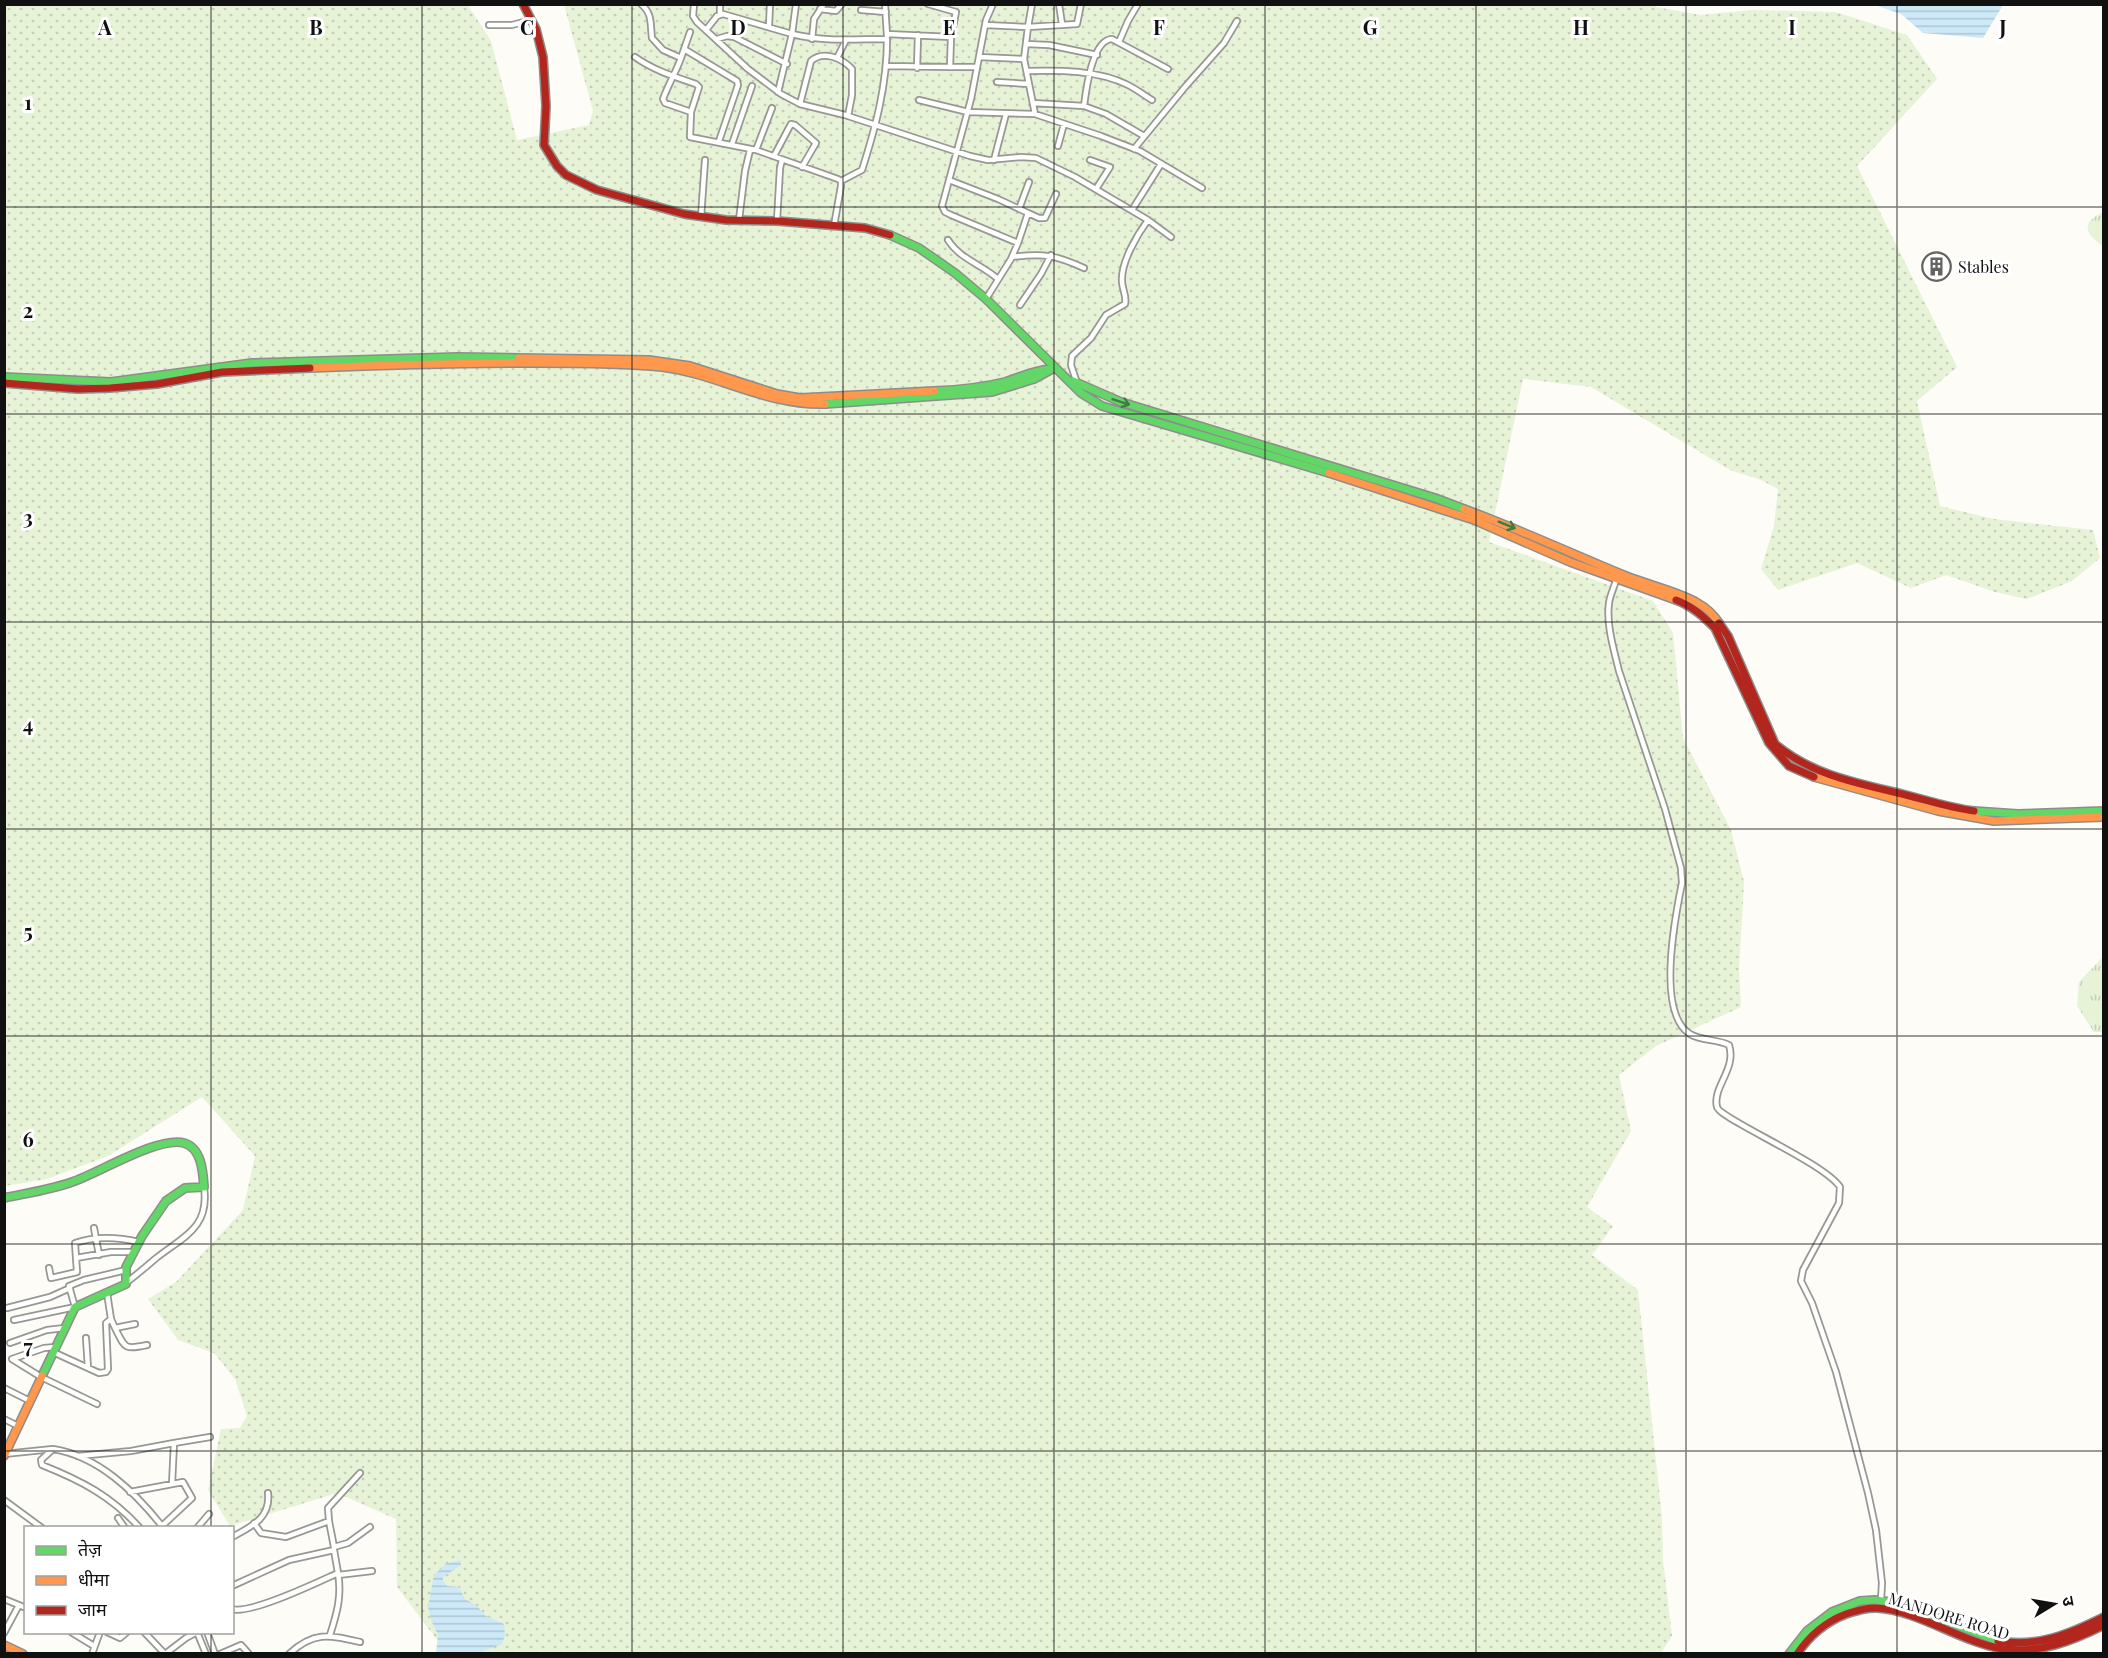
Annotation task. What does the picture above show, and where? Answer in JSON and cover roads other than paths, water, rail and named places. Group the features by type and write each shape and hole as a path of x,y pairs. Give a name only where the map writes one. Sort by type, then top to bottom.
{"main road":[{"path":"523,4 536,29 543,57 546,106 544,145 557,166 566,175 597,190 700,217 777,220 865,228 909,243 938,260 986,299 1054,368 1092,401 1115,411 1269,453 1404,496 1474,520 1570,562 1686,604 1715,628 1769,743 1792,763 1818,779 1938,810 1994,820 2103,818"},
{"path":"4,377 93,383 156,378 220,366 252,363 457,357 569,357 677,363 777,393 813,398 974,388 1007,381 1038,370 1054,368"},
{"path":"4,383 93,389 157,384 222,372 253,369 458,363 569,364 664,367 688,372 775,400 813,404 975,395 1016,385 1041,376 1054,368"},
{"path":"1067,379 1128,405 1435,498 1510,526 1556,548 1638,581 1695,601 1715,617 1728,636 1775,744 1792,763 1824,774 1953,807 1988,813 2103,811"},
{"path":"4,1198 79,1180 158,1145 176,1142 186,1144 196,1152 202,1167 204,1187 185,1188 166,1201 134,1252 126,1270 126,1284 75,1307 5,1455"},
{"name":"MANDORE ROAD","path":"1789,1653 1803,1634 1824,1615 1855,1604 1881,1600 1891,1601 1994,1640 2011,1644 2060,1638 2103,1617"},
{"name":"MANDORE ROAD","path":"1797,1653 1829,1621 1855,1611 1881,1608 1996,1647 2016,1650 2049,1651 2103,1625"},
{"path":"4,1645 23,1653"}],"street":[{"path":"641,4 646,8 651,19 652,38 663,50 681,58"},
{"path":"694,4 693,16 706,30 748,69 778,92 800,104 848,116 957,153 994,160 1036,158 1132,210 1171,237"},
{"path":"720,4 720,15"},
{"path":"769,26 770,4"},
{"path":"778,92 787,64 796,4"},
{"path":"812,39 814,19 822,7 836,11 842,4"},
{"path":"635,57 699,87 691,112 690,137 719,141 774,156 841,181 862,170 876,125 887,66 885,4"},
{"path":"928,4 956,12"},
{"path":"993,4 985,25 968,112 942,206 945,212 1018,243"},
{"path":"1032,4 1024,59 1035,114"},
{"path":"1059,4 1062,24"},
{"path":"985,25 1028,27 1078,23 1081,4"},
{"path":"1119,42 1138,4"},
{"path":"951,67 951,36 958,5"},
{"path":"861,10 886,12"},
{"path":"706,30 720,15 812,39 951,36"},
{"path":"489,25 512,25 531,20"},
{"path":"1134,148 1224,43 1237,21"},
{"path":"690,32 667,87 664,101 691,112"},
{"path":"917,68 918,35"},
{"path":"717,39 731,36 787,64"},
{"path":"1084,106 1089,74 1104,41 1112,39 1119,42 1168,69"},
{"path":"837,58 846,40"},
{"path":"1026,44 1049,45 1097,54"},
{"path":"684,49 737,81 738,85 719,141"},
{"path":"800,104 813,59 820,56 837,58 852,69 852,95 848,116"},
{"path":"979,57 1024,59"},
{"path":"887,66 977,68"},
{"path":"1027,71 1056,70 1089,74 1127,85 1152,100"},
{"path":"997,82 1029,84"},
{"path":"732,144 752,87"},
{"path":"919,99 968,112 1035,114 1134,148 1202,188"},
{"path":"1033,103 1084,106 1106,114 1144,136"},
{"path":"739,220 745,171 772,108"},
{"path":"994,160 1006,114"},
{"path":"774,156 791,124 795,125 816,143 802,167"},
{"path":"1058,146 1064,124"},
{"path":"777,220 782,159"},
{"path":"700,217 705,160"},
{"path":"1090,160 1110,167 1096,189"},
{"path":"1132,210 1161,164"},
{"path":"949,180 1039,218 1045,218 1056,194"},
{"path":"834,226 841,181"},
{"path":"1019,209 1029,182"},
{"path":"986,299 1012,256 1028,213"},
{"path":"1077,383 1071,365 1072,356 1091,339 1103,317 1125,304 1122,275 1135,237 1148,220"},
{"path":"948,240 958,254 984,267 998,279"},
{"path":"1012,256 1051,255 1084,267"},
{"path":"1020,305 1051,255"},
{"path":"1616,580 1609,600 1608,612 1614,649 1619,671 1665,809 1681,868 1682,883 1677,905 1670,980 1675,1014 1684,1030 1691,1036 1729,1045 1730,1065 1717,1096 1717,1109 1721,1114 1767,1138 1831,1177 1839,1187 1839,1203 1803,1270 1801,1281 1812,1303 1832,1362 1861,1464 1876,1530 1882,1583 1881,1600"},
{"path":"126,1284 196,1227 205,1200 204,1187"},
{"path":"94,1228 99,1255"},
{"path":"49,1268 51,1278 77,1272 75,1243 117,1237 139,1242"},
{"path":"76,1258 124,1251 134,1252"},
{"path":"7,1308 50,1297 84,1280 126,1270"},
{"path":"14,1320 75,1307 65,1275"},
{"path":"107,1293 111,1319 123,1346 131,1348 147,1345"},
{"path":"4,1361 44,1348 54,1349 99,1373 106,1372 108,1369 106,1323 111,1319"},
{"path":"115,1328 135,1324"},
{"path":"10,1342 48,1330 65,1328"},
{"path":"86,1338 88,1368"},
{"path":"12,1359 41,1377 97,1404"},
{"path":"4,1388 30,1401"},
{"path":"4,1419 18,1426"},
{"path":"77,1456 131,1451 210,1437"},
{"path":"172,1484 174,1443"},
{"path":"5,1455 53,1449 95,1463 146,1506 159,1526"},
{"path":"53,1449 41,1460 42,1465 77,1478 105,1495 139,1526"},
{"path":"330,1635 339,1606 340,1594 328,1508 360,1473"},
{"path":"130,1492 184,1482 192,1498 161,1526"},
{"path":"234,1536 244,1532 262,1518 268,1503 268,1493"},
{"path":"4,1500 41,1526"},
{"path":"198,1526 209,1514"},
{"path":"118,1518 124,1526"},
{"path":"254,1523 261,1533 286,1537 329,1521"},
{"path":"234,1585 290,1560 334,1548 348,1542 370,1527"},
{"path":"234,1610 241,1610 286,1596 338,1574 372,1571"},
{"path":"4,1599 22,1607 4,1633"},
{"path":"74,1634 94,1646"},
{"path":"92,1653 99,1634"},
{"path":"111,1634 120,1638 125,1634"},
{"path":"146,1634 165,1653 193,1634"},
{"path":"183,1634 186,1638"},
{"path":"198,1634 206,1653"},
{"path":"208,1634 215,1653"},
{"path":"289,1653 305,1641 330,1635 360,1642"},
{"path":"220,1653 241,1645 249,1653"}],"water":[{"path":"1875,5 2003,5 1983,38 1923,33 1901,14"},
{"path":"460,1560 461,1565 443,1577 443,1581 447,1586 459,1587 465,1599 476,1605 486,1616 504,1624 505,1635 502,1644 478,1653 436,1653 438,1635 428,1607 434,1575 446,1564"}],"place":[{"name":"Stables","path":"1937,267"}]}
